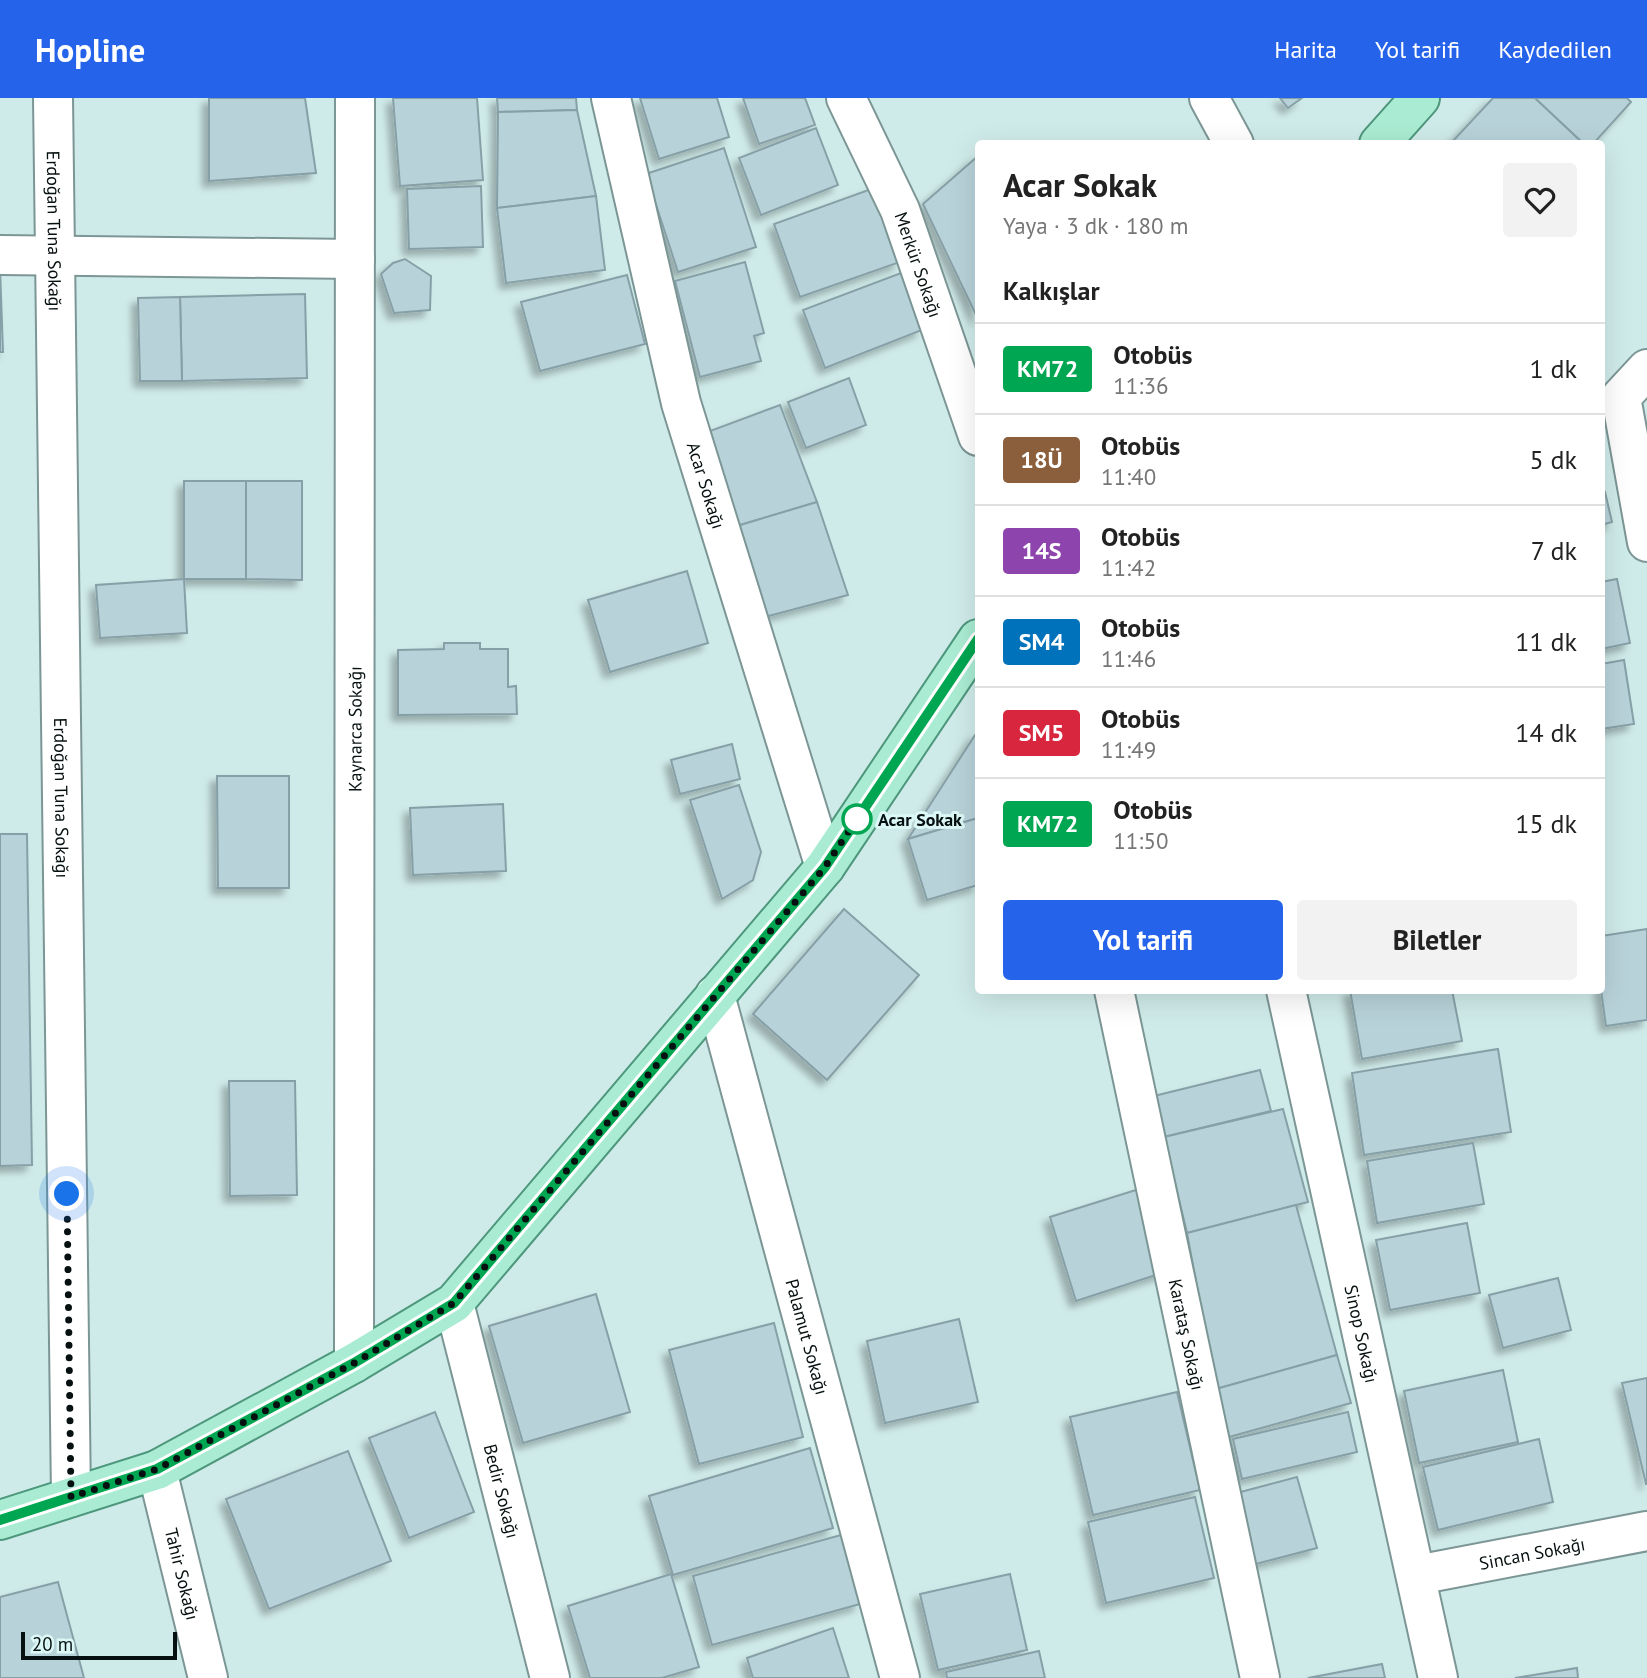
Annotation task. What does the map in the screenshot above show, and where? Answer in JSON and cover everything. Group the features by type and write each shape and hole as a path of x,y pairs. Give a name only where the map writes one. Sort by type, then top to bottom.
{"main road":[{"path":"1383,140 1420,98"},
{"path":"0,1520 157,1469 354,1363 454,1303 825,867 975,643"}],"street":[{"name":"Erdoğan Tuna Sokağı","path":"53,98 71,1497"},
{"name":"Kaynarca Sokağı","path":"354,1363 355,98"},
{"name":"Acar Sokağı","path":"611,98 681,403 825,867"},
{"name":"Merkür Sokağı","path":"846,98 900,210 975,427"},
{"path":"1209,98 1232,140"},
{"path":"0,255 355,259"},
{"path":"1647,369 1623,398 1647,542"},
{"name":"Karataş Sokağı","path":"1115,994 1260,1678"},
{"name":"Sinop Sokağı","path":"1287,994 1438,1678"},
{"name":"Palamut Sokağı","path":"715,995 900,1678"},
{"name":"Bedir Sokağı","path":"454,1303 550,1678"},
{"name":"Tahir Sokağı","path":"157,1469 208,1678"},
{"name":"Sincan Sokağı","path":"1417,1575 1647,1531"}],"building":[{"path":"209,98 305,98 316,173 209,181"},
{"path":"393,98 477,98 483,180 400,186"},
{"path":"497,98 576,98 577,110 498,112"},
{"path":"640,98 717,98 729,137 659,159"},
{"path":"743,98 805,98 815,125 759,144"},
{"path":"1280,98 1302,98 1288,108"},
{"path":"1493,98 1535,98 1580,140 1454,140"},
{"path":"1535,98 1627,98 1631,102 1597,140 1580,140"},
{"path":"577,110 596,196 497,208 498,112"},
{"path":"816,128 838,185 761,215 739,158"},
{"path":"724,148 756,247 678,272 646,174"},
{"path":"975,159 975,313 923,204"},
{"path":"481,186 483,247 409,249 407,189"},
{"path":"874,188 900,262 800,297 774,224"},
{"path":"596,196 605,270 506,283 497,208"},
{"path":"405,259 431,276 430,310 394,313 381,274 393,263"},
{"path":"745,262 764,333 754,336 761,361 700,377 675,281"},
{"path":"0,268 3,352 0,352"},
{"path":"901,273 922,330 825,368 803,310"},
{"path":"627,275 645,344 540,371 521,302"},
{"path":"305,294 307,378 182,381 180,297"},
{"path":"180,297 182,381 140,381 138,298"},
{"path":"849,378 866,425 806,448 788,402"},
{"path":"780,405 817,502 737,526 702,434"},
{"path":"184,481 246,481 246,579 184,579"},
{"path":"246,481 302,481 302,580 246,579"},
{"path":"1605,492 1612,522 1605,524"},
{"path":"817,502 848,595 761,618 737,526"},
{"path":"687,571 708,643 610,672 588,600"},
{"path":"184,579 187,633 100,638 96,585"},
{"path":"1617,579 1630,643 1605,648 1605,581"},
{"path":"444,643 480,643 480,649 508,649 508,687 516,686 517,714 398,715 398,650 444,649"},
{"path":"1624,660 1634,724 1605,728 1605,663"},
{"path":"975,735 975,819 908,839"},
{"path":"732,744 740,779 680,794 671,760"},
{"path":"217,776 289,776 289,888 218,888"},
{"path":"739,785 761,852 753,880 722,899 690,800"},
{"path":"503,804 506,871 413,875 410,808"},
{"path":"975,819 975,886 927,900 908,839"},
{"path":"0,834 27,834 32,1165 0,1166"},
{"path":"844,909 919,975 827,1080 753,1014"},
{"path":"1647,929 1647,1020 1606,1026 1602,994 1605,994 1605,935"},
{"path":"1351,994 1453,994 1462,1041 1362,1059"},
{"path":"1498,1049 1511,1132 1364,1155 1352,1073"},
{"path":"1260,1070 1271,1111 1164,1137 1154,1096"},
{"path":"229,1081 295,1081 297,1195 230,1196"},
{"path":"1283,1109 1308,1202 1187,1233 1164,1137"},
{"path":"1473,1143 1484,1204 1377,1223 1367,1161"},
{"path":"1139,1189 1165,1272 1076,1301 1050,1217"},
{"path":"1296,1205 1337,1355 1216,1389 1187,1233"},
{"path":"1467,1223 1480,1293 1390,1310 1376,1240"},
{"path":"1558,1278 1571,1330 1503,1348 1489,1295"},
{"path":"596,1294 630,1412 523,1443 489,1326"},
{"path":"959,1319 978,1402 885,1423 867,1341"},
{"path":"774,1323 803,1437 699,1464 669,1350"},
{"path":"1337,1355 1351,1403 1229,1437 1216,1389"},
{"path":"1503,1370 1518,1442 1419,1463 1404,1391"},
{"path":"1647,1378 1647,1484 1646,1484 1622,1383"},
{"path":"1177,1392 1200,1490 1093,1515 1070,1417"},
{"path":"435,1412 474,1512 409,1538 369,1438"},
{"path":"1348,1412 1357,1452 1242,1479 1233,1439"},
{"path":"1539,1439 1553,1502 1438,1530 1423,1467"},
{"path":"810,1448 833,1528 673,1575 649,1496"},
{"path":"348,1451 391,1561 269,1609 226,1499"},
{"path":"1297,1477 1317,1548 1252,1565 1233,1494"},
{"path":"1195,1497 1214,1578 1106,1603 1088,1522"},
{"path":"841,1535 860,1604 712,1645 693,1576"},
{"path":"671,1574 699,1667 662,1678 590,1678 568,1606"},
{"path":"1010,1574 1027,1650 938,1670 920,1594"},
{"path":"58,1582 84,1678 0,1678 0,1597"},
{"path":"833,1628 849,1678 753,1678 747,1658"},
{"path":"1039,1651 1045,1678 947,1678 946,1672"},
{"path":"1382,1664 1385,1678 1308,1678"},
{"path":"1577,1668 1578,1678 1515,1678"}],"bus line":[{"name":"KM72","path":"0,1520 157,1469 354,1363 454,1303 825,867 975,643"}],"place":[{"name":"Acar Sokak","path":"857,819"}],"route":[{"path":"67,1194 71,1497 157,1469 354,1363 454,1303 825,867 857,819"}]}
